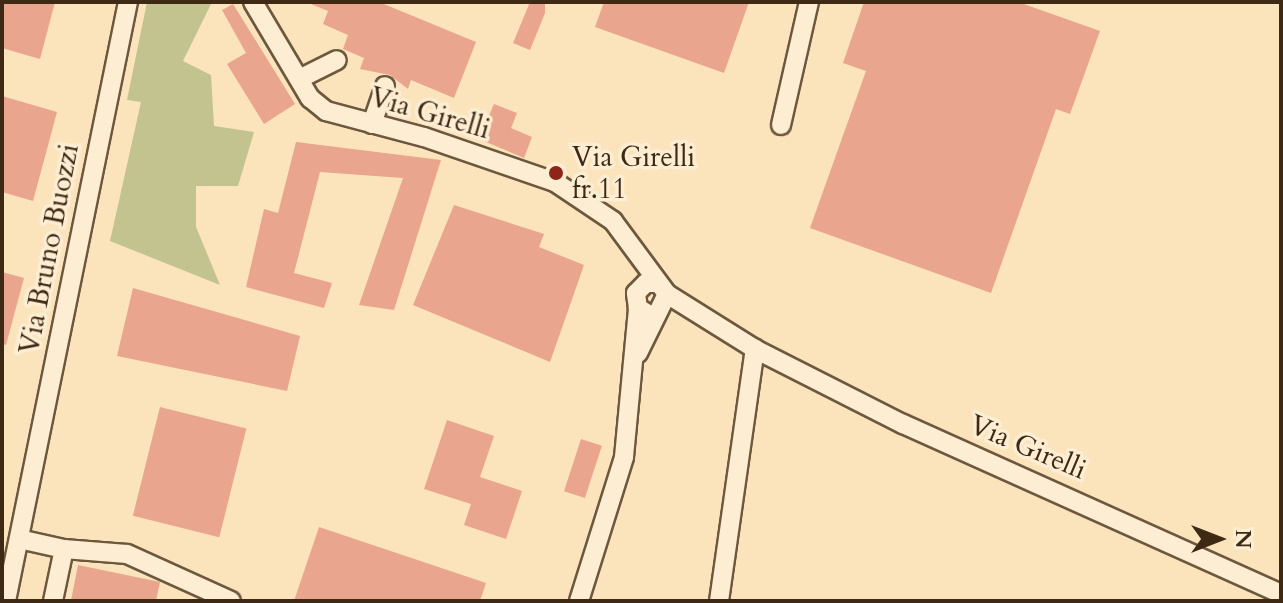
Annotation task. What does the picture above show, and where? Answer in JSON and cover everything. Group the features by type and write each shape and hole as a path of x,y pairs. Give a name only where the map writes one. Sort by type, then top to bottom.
{"street":[{"name":"Via Bruno Buozzi","path":"6,601 128,2"},
{"name":"Via Girelli","path":"253,2 310,98 326,111 555,182 613,221 627,238 655,288 755,349 903,424 1137,524 1281,594"},
{"path":"781,125 809,2"},
{"path":"299,79 337,60"},
{"path":"372,124 385,86"},
{"path":"579,601 624,457 638,353 638,308 655,288 664,309 657,314 638,353"},
{"path":"638,308 657,314"},
{"path":"719,601 755,349"},
{"path":"19,539 64,549 127,554 231,601"},
{"path":"53,601 64,549"}],"green space":[{"path":"147,2 212,2 183,61 211,75 214,126 254,132 238,186 196,186 196,227 220,285 110,241 141,102 127,100"}],"building":[{"path":"2,2 55,2 40,59 2,48"},
{"path":"306,2 379,2 476,42 454,98 411,80 408,89 390,75 360,69 364,58 343,49 348,35 323,24 328,11"},
{"path":"530,2 545,2 545,13 530,50 513,43"},
{"path":"604,2 749,2 724,73 595,27"},
{"path":"864,2 1018,2 1100,31 1070,114 1056,109 991,293 810,228 866,71 843,63"},
{"path":"233,4 295,104 264,124 227,64 246,53 222,10"},
{"path":"2,96 57,112 33,201 2,192"},
{"path":"494,104 517,113 511,128 532,137 524,158 479,139"},
{"path":"296,142 441,160 394,310 359,305 403,178 320,172 294,273 332,283 324,308 246,287 264,209 278,213"},
{"path":"454,205 544,234 539,247 584,265 550,362 413,305"},
{"path":"2,272 24,278 6,345 2,344"},
{"path":"133,288 300,336 287,391 117,356"},
{"path":"160,407 246,429 219,537 133,516"},
{"path":"447,420 494,436 480,477 522,491 506,539 464,525 471,504 424,489"},
{"path":"581,439 602,446 585,498 564,491"},
{"path":"319,527 486,583 480,601 294,601"},
{"path":"78,565 160,582 156,601 71,601"}],"place":[{"name":"Via Girelli fr.11","path":"556,173"}]}
